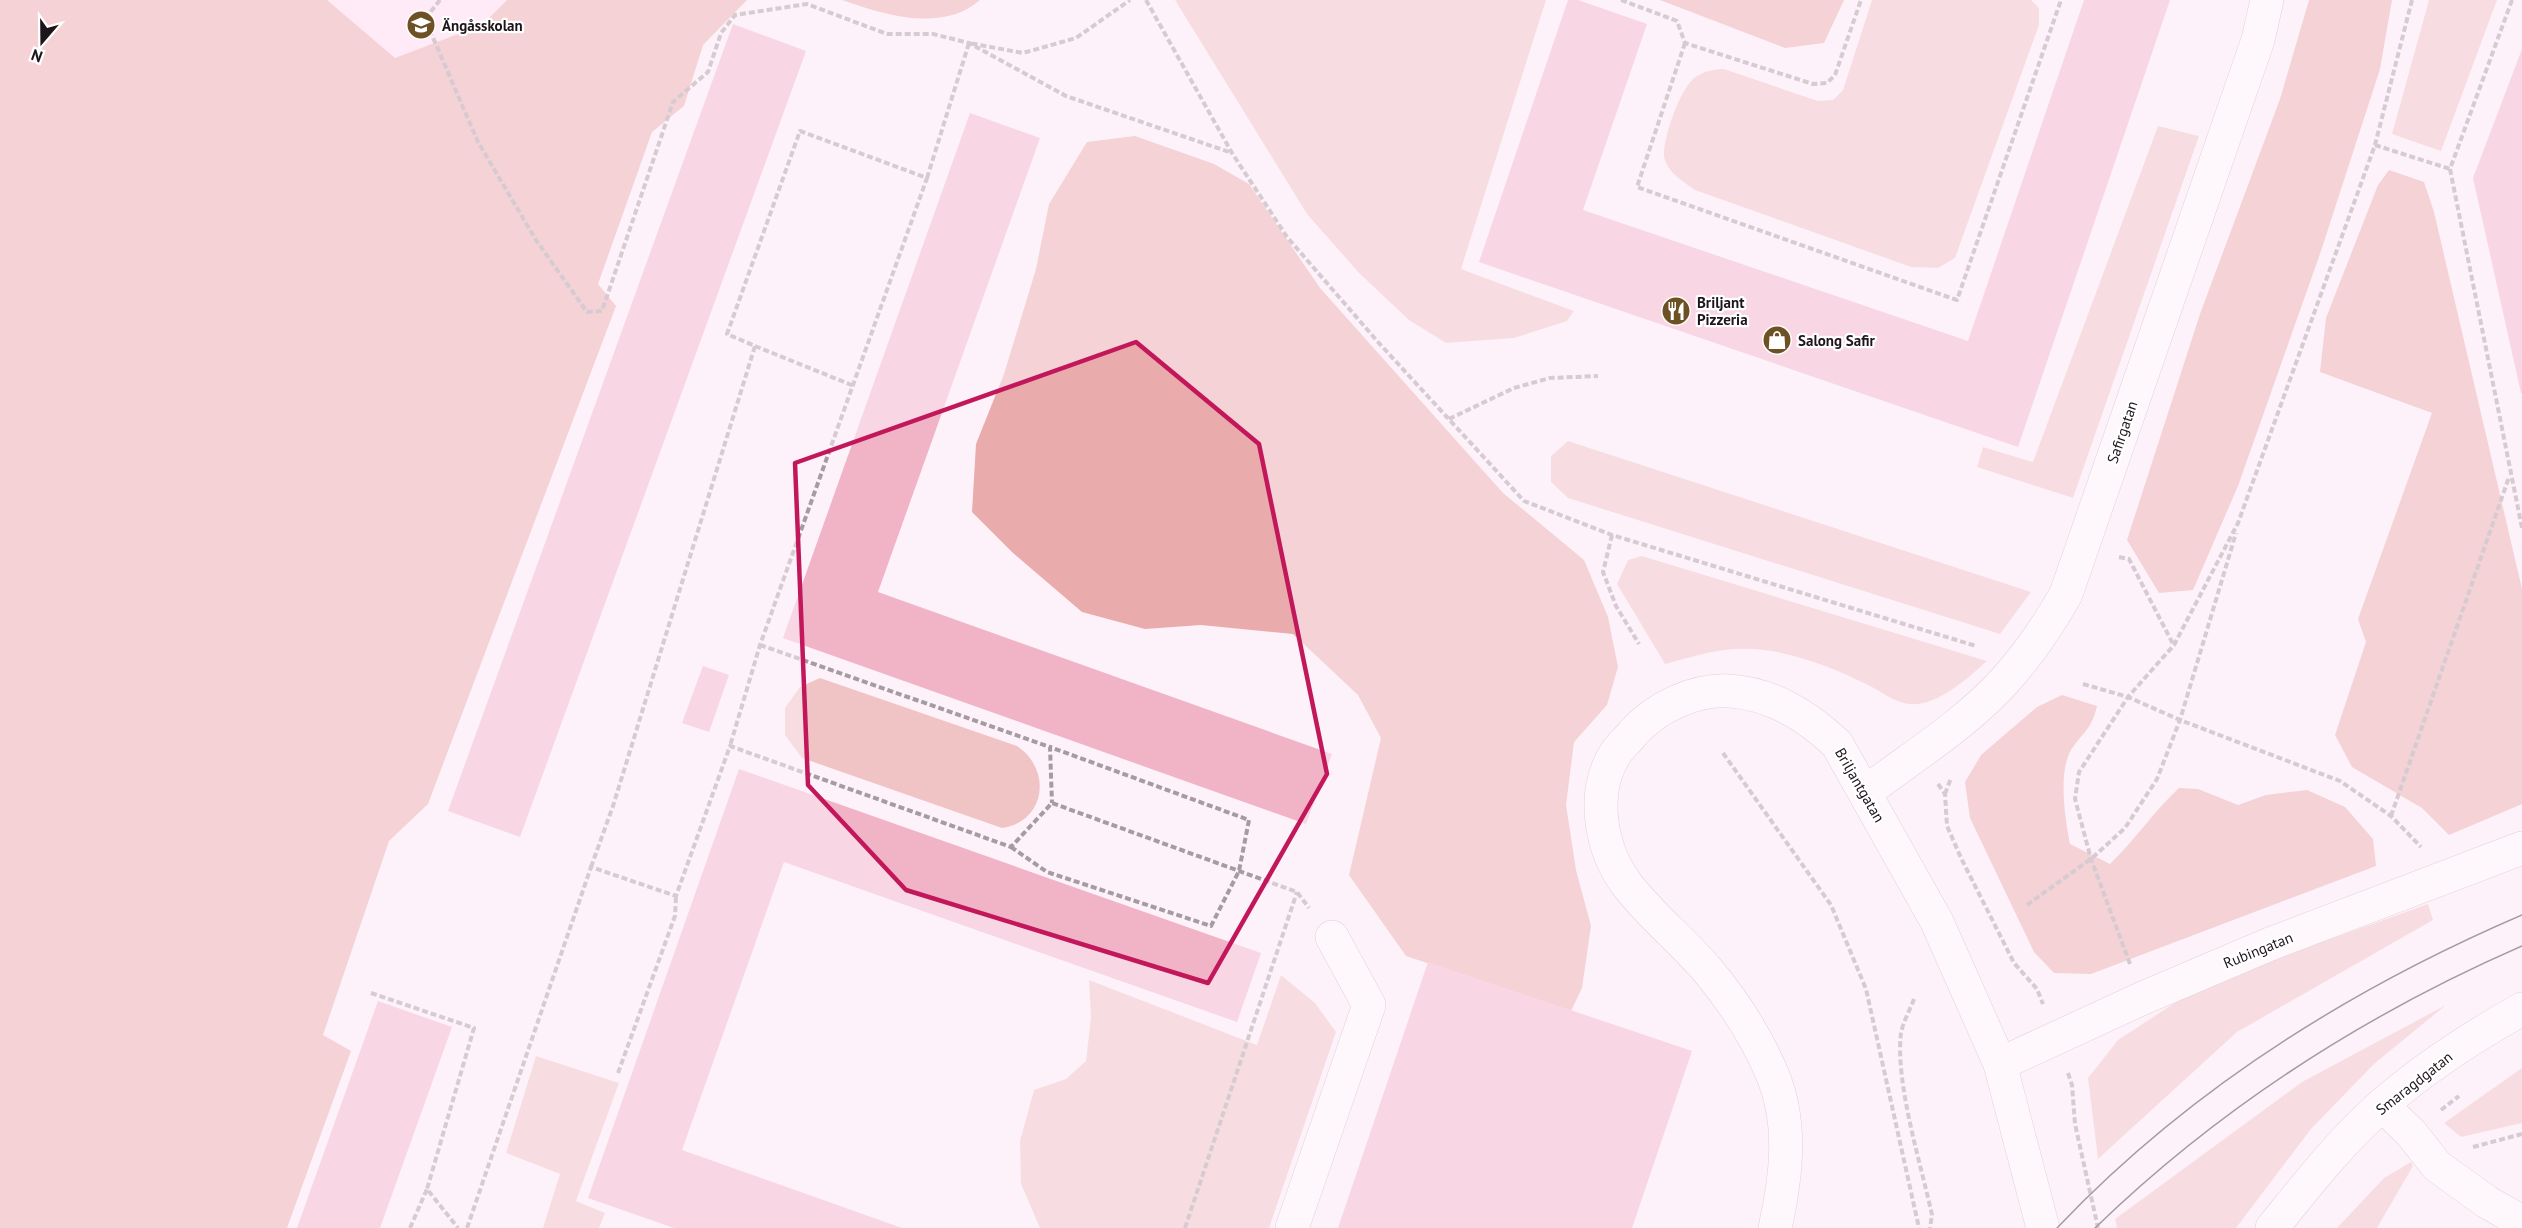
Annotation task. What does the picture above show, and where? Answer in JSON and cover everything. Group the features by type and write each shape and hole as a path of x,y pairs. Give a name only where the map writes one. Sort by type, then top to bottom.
{"street":[{"name":"Safirgatan","path":"1866,792 1962,719 2007,679 2042,636 2066,594 2258,40 2267,0"},
{"name":"Briljantgatan","path":"1775,1228 1783,1191 1786,1128 1774,1077 1750,1032 1710,973 1628,886 1610,856 1601,822 1604,787 1615,754 1642,724 1670,705 1712,690 1751,693 1783,704 1815,723 1837,744 1937,922 2000,1064 2043,1228"},
{"name":"Rubingatan","path":"2000,1064 2143,998 2270,944 2522,848"},
{"path":"1292,1228 1369,1005 1332,937"},
{"name":"Smaragdgatan","path":"2272,1228 2331,1158 2382,1105 2440,1062 2522,1009"},
{"path":"2382,1105 2411,1133 2438,1166 2487,1202 2522,1222"}],"path":[{"path":"440,0 425,19 477,142 536,240 580,305 587,312 595,313 602,311 673,102 708,72 721,33 735,15 807,4 887,34 933,34 1023,53 1076,39 1130,0"},
{"path":"1146,0 1232,153 1287,237 1524,501 1612,535 1976,646"},
{"path":"1622,0 1677,21 1685,43 1637,187 1957,300 2061,0"},
{"path":"1685,43 1813,84 1827,83 1835,75 1861,0"},
{"path":"2027,904 2091,860 2126,828 2157,779 2180,720 2238,523 2375,145 2412,0"},
{"path":"2512,0 2450,169 2522,528"},
{"path":"969,43 1066,96 1232,153"},
{"path":"618,1073 675,916 676,896 730,746 760,645 927,178 969,43"},
{"path":"854,386 727,334 800,131 927,178"},
{"path":"2375,145 2450,169"},
{"path":"467,1228 613,806 755,346"},
{"path":"1449,419 1514,388 1550,378 1598,376"},
{"path":"2391,816 2510,476"},
{"path":"2143,998 2091,860 2075,799 2079,772 2128,697 2174,645 2238,523"},
{"path":"1612,535 1603,572 1616,606 1639,644"},
{"path":"2129,559 2174,645"},
{"path":"730,746 1011,847 1047,872 1211,927 1239,871 1249,820 760,645"},
{"path":"2083,684 2128,697 2180,720 2340,781 2391,816 2423,849"},
{"path":"1011,847 1052,803 1050,747"},
{"path":"1723,753 1831,905 1866,989 1919,1228"},
{"path":"1935,780 1945,794 1947,826 1961,858 2014,963 2037,989"},
{"path":"1052,803 1297,892 1332,937"},
{"path":"591,867 676,896"},
{"path":"1185,1228 1297,892"},
{"path":"371,993 474,1028 427,1189 410,1228"},
{"path":"1914,999 1902,1031 1900,1057 1903,1083 1932,1215 1930,1228"},
{"path":"2072,1085 2075,1124 2098,1228"},
{"path":"427,1189 458,1228"}],"highlighted area":[{"path":"1136,342 1259,444 1327,774 1208,983 906,890 808,785 795,463"}],"shaded area":[{"path":"0,0 327,0 395,58 482,25 507,0 747,0 703,45 684,106 652,132 598,284 616,306 428,804 389,841 323,1035 351,1051 287,1228 0,1228"},
{"name":"Ängåsskolan","path":"308,0 538,0 442,84 357,50"},
{"path":"842,0 980,0 965,10 948,16 912,18 876,11"},
{"path":"1175,0 1546,0 1461,269 1574,311 1567,321 1514,338 1446,343 1409,320 1359,273 1307,214"},
{"path":"1660,0 1844,0 1824,43 1785,48"},
{"path":"1872,0 2031,0 2039,8 2039,25 1955,258 1938,268 1911,267 1695,190 1672,172 1665,162 1666,137 1679,100 1691,81 1707,72 1724,69 1818,101 1833,100 1843,90"},
{"path":"2309,0 2392,0 2380,69 2321,251 2238,486 2193,590 2159,593 2127,540 2200,314 2280,99"},
{"path":"2429,0 2497,0 2441,151 2392,134"},
{"path":"2158,126 2199,136 2073,498 1977,467 1983,447 2033,462"},
{"path":"1135,136 1214,164 1249,184 1320,288 1503,493 1584,560 1608,617 1618,667 1607,705 1574,742 1566,805 1576,870 1591,926 1582,988 1571,1011 1406,956 1349,875 1381,738 1358,695 1293,634 1201,625 1145,629 1082,612 1013,553 972,512 976,444 1004,374 1036,269 1049,204 1087,142"},
{"path":"2389,170 2424,182 2434,212 2522,589 2522,804 2449,835 2422,808 2352,767 2335,735 2366,642 2358,619 2432,413 2320,372 2326,318 2378,185"},
{"path":"1568,441 2031,592 2000,634 1568,498 1551,482 1551,456"},
{"path":"1642,556 1987,661 1946,694 1918,704 1897,701 1821,664 1769,651 1727,650 1665,664 1617,584 1628,560"},
{"path":"820,678 1017,746 1036,768 1039,794 1035,806 1028,816 1016,824 1002,828 802,758 785,735 785,708 800,687"},
{"path":"2062,695 2097,706 2090,726 2071,750 2067,759 2064,783 2070,844 2110,864 2179,788 2198,789 2238,805 2266,795 2307,790 2345,807 2373,839 2376,866 2091,974 2054,973 2034,952 1970,818 1965,782 1981,755 2037,707"},
{"path":"2428,904 2433,920 2237,1032 2098,1159 2088,1078 2118,1040 2202,985"},
{"path":"1281,975 1315,1003 1336,1032 1269,1228 1040,1228 1021,1184 1020,1141 1034,1090 1066,1079 1086,1061 1091,1017 1089,980 1257,1045"},
{"path":"2446,1005 2374,1064 2311,1129 2236,1228 2117,1228 2115,1219 2302,1082"},
{"path":"536,1056 619,1083 576,1201 605,1213 599,1228 543,1228 560,1174 506,1153"},
{"path":"2522,1068 2522,1123 2461,1137 2444,1123"},
{"path":"2411,1162 2413,1166 2377,1228 2337,1228 2384,1178"}],"building":[{"path":"1568,0 1578,0 1647,24 1583,210 1968,341 2084,0 2170,0 2018,447 1479,262"},
{"path":"733,24 806,51 520,837 448,811"},
{"path":"2522,49 2522,393 2521,393 2473,178"},
{"path":"970,113 1040,138 878,592 1332,754 1306,824 783,638"},
{"path":"703,666 729,675 709,732 682,723"},
{"path":"739,769 1261,953 1237,1022 784,862 682,1150 902,1228 674,1228 588,1198"},
{"path":"1428,962 1692,1051 1632,1228 1338,1228"},
{"path":"378,1001 452,1027 380,1228 297,1228"}],"tram line":[{"path":"2057,1228 2107,1178 2160,1132 2216,1088 2274,1048 2334,1010 2395,976 2522,915"},
{"path":"2095,1228 2142,1184 2192,1143 2243,1104 2296,1068 2406,1002 2522,946"}],"place":[{"name":"Ängåsskolan","path":"421,25"},
{"name":"Briljant Pizzeria","path":"1676,311"},
{"name":"Salong Safir","path":"1777,340"}]}
